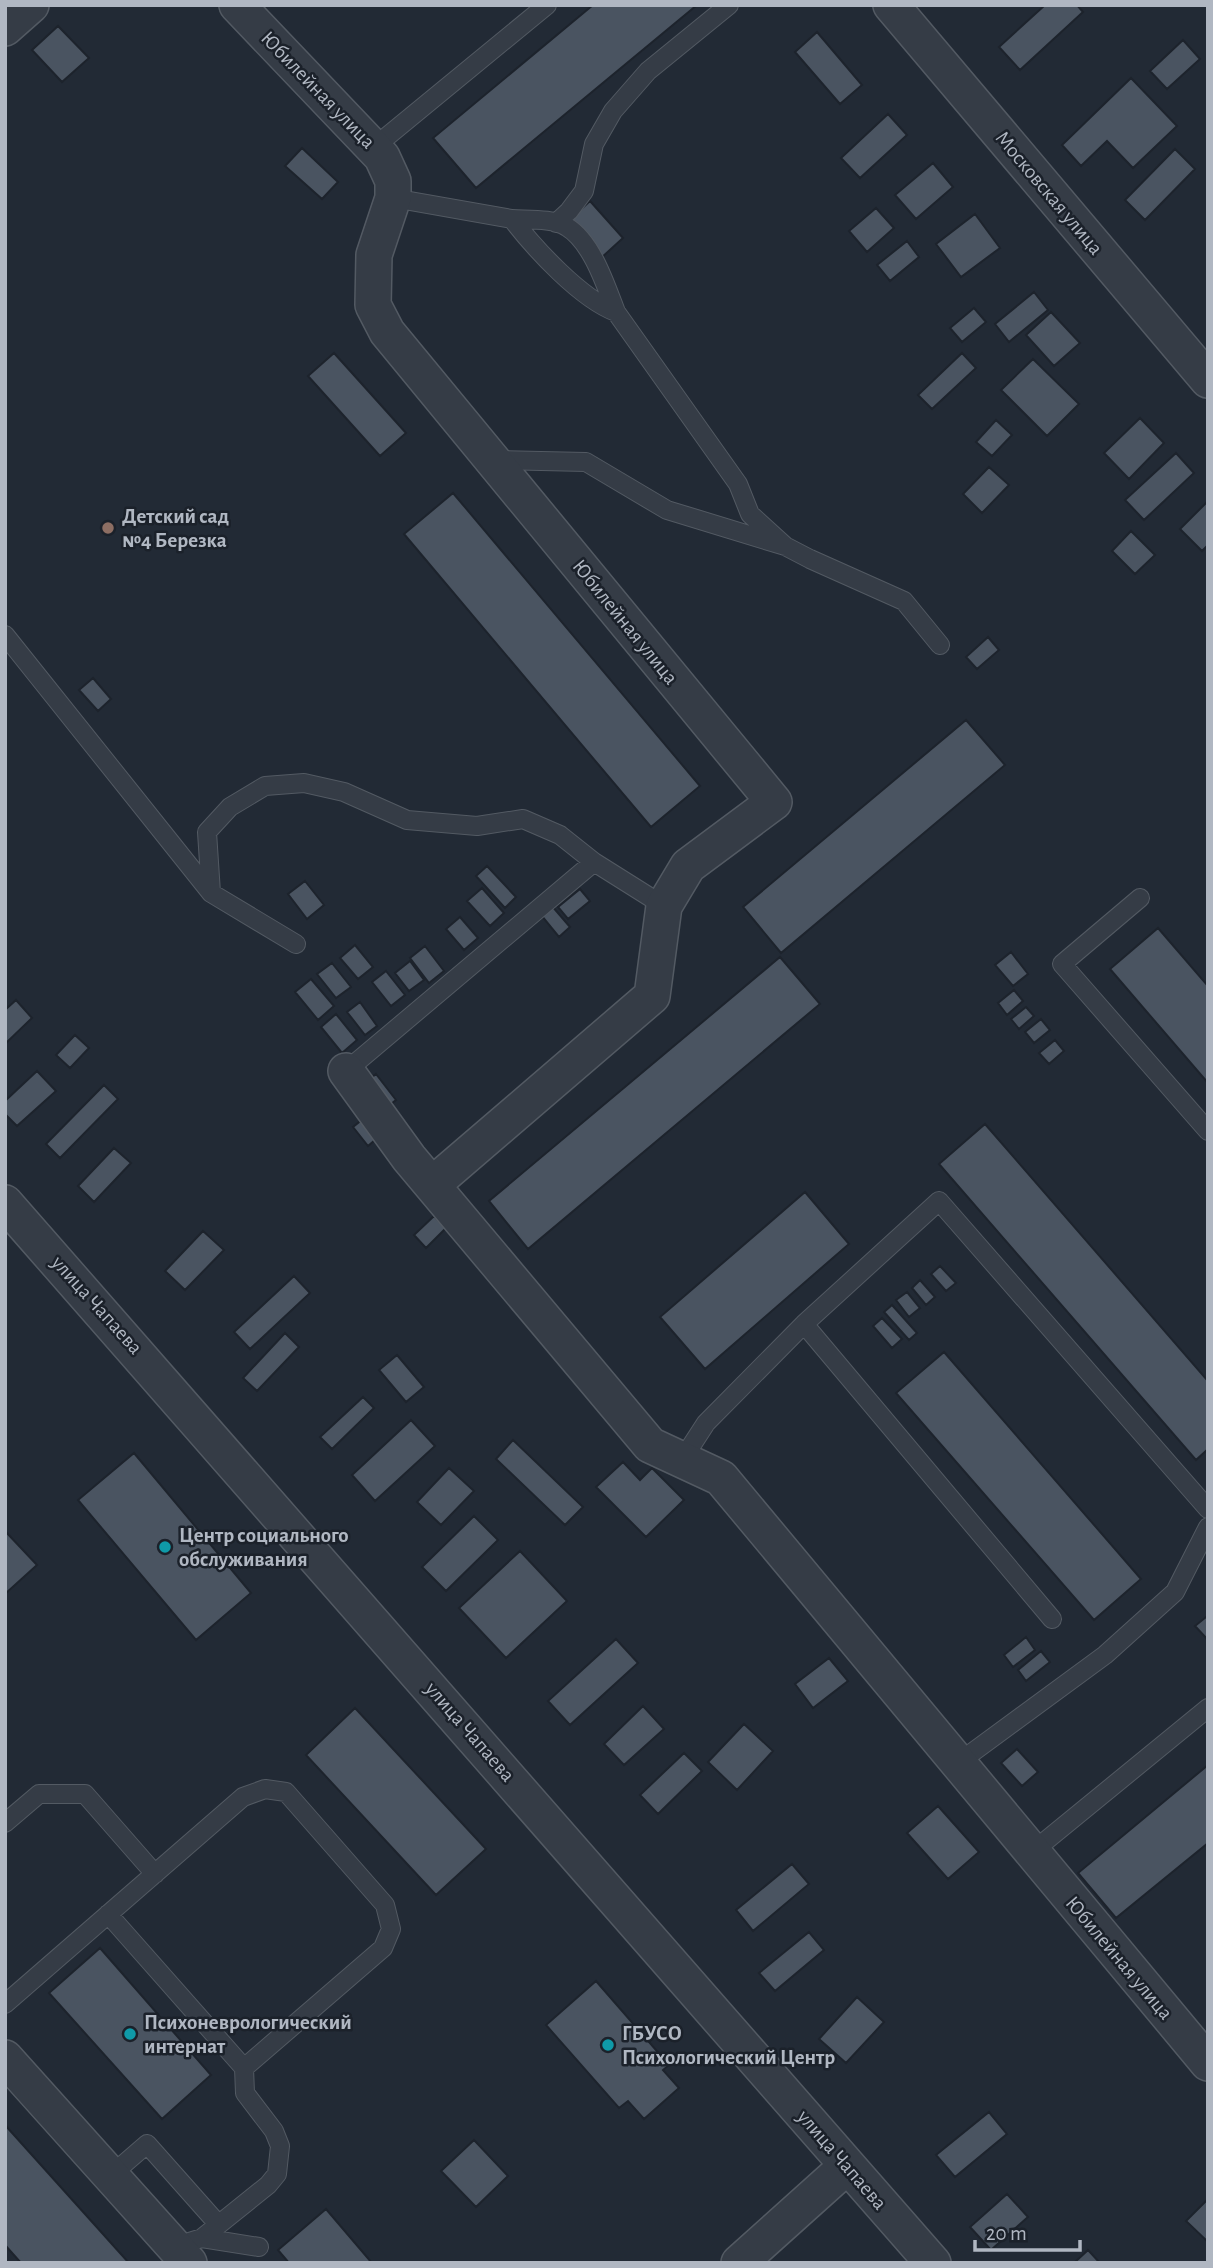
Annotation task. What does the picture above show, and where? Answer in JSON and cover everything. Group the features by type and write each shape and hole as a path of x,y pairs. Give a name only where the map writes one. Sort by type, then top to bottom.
{"street":[{"path":"5,28 31,5"},
{"name":"Юбилейная улица","path":"237,5 382,157 393,181 393,198 374,255 373,305 387,332 774,802 688,866 664,906 652,996 432,1185"},
{"name":"Московская улица","path":"891,5 1208,380"},
{"name":"Юбилейная улица","path":"346,1071 409,1158 650,1445 721,1478 1208,2063"},
{"name":"улица Чапаева","path":"5,1203 933,2263"},
{"path":"5,2058 110,2176 190,2250"},
{"path":"739,2263 847,2166"}],"lane":[{"path":"373,148 547,5"},
{"path":"556,223 584,191 594,144 613,111 648,71 729,5"},
{"path":"393,198 512,219 556,223 567,227 593,256 616,312 738,484 750,513 785,546"},
{"path":"512,219 530,243 559,272 604,308 616,312"},
{"path":"492,460 586,462 667,510 785,546 904,601 940,645"},
{"path":"5,635 211,893 296,944"},
{"path":"211,893 206,832 230,807 265,786 304,783 344,792 407,820 477,827 523,819 560,835 594,862 664,906"},
{"path":"346,1071 594,862"},
{"path":"1140,898 1062,964 1208,1131"},
{"path":"682,1460 706,1423 804,1324 939,1201 1208,1509"},
{"path":"804,1324 1052,1619"},
{"path":"958,1763 1105,1655 1175,1592 1208,1527"},
{"path":"1032,1852 1208,1707"},
{"path":"9,1994 108,1914 243,1797 265,1789 286,1792 385,1905 391,1929 383,1948 244,2068"},
{"path":"6,1820 39,1794 85,1794 155,1874"},
{"path":"108,1914 244,2068 246,2092 274,2131 280,2146 277,2174 268,2185 190,2250"},
{"path":"110,2176 147,2144 218,2224"},
{"path":"190,2250 259,2247"}],"building":[{"path":"593,5 697,5 476,188 433,138"},
{"path":"1045,5 1077,5 1083,12 1020,70 999,47"},
{"path":"58,26 89,58 62,82 32,50"},
{"path":"817,32 862,85 840,104 795,52"},
{"path":"1183,40 1200,59 1167,89 1150,71"},
{"path":"1131,78 1177,126 1133,168 1107,141 1081,166 1062,145"},
{"path":"888,114 907,135 860,178 841,158"},
{"path":"302,148 338,182 322,199 285,166"},
{"path":"1175,149 1195,169 1145,220 1125,200"},
{"path":"933,163 953,187 916,219 895,195"},
{"path":"590,201 623,238 600,259 567,222"},
{"path":"876,208 894,228 867,252 849,231"},
{"path":"975,214 1000,248 961,277 936,244"},
{"path":"907,241 919,257 890,281 877,265"},
{"path":"1034,292 1048,310 1009,342 995,324"},
{"path":"974,308 986,322 962,342 950,328"},
{"path":"1051,312 1080,343 1054,366 1026,335"},
{"path":"334,353 406,433 380,456 308,376"},
{"path":"962,353 976,368 932,409 918,395"},
{"path":"1033,359 1079,404 1047,436 1001,390"},
{"path":"1140,418 1164,443 1129,479 1104,453"},
{"path":"996,420 1012,435 992,456 976,442"},
{"path":"1176,453 1194,473 1144,520 1125,500"},
{"path":"989,467 1009,485 982,513 963,494"},
{"path":"453,493 700,786 651,827 404,534"},
{"path":"1208,501 1208,545 1202,551 1180,529"},
{"path":"1131,531 1155,555 1135,574 1112,551"},
{"path":"988,637 999,650 977,669 966,657"},
{"path":"93,678 111,699 98,711 79,690"},
{"path":"966,720 1005,765 781,953 743,907"},
{"path":"487,866 516,897 505,908 476,876"},
{"path":"305,881 324,905 307,919 288,894"},
{"path":"482,888 504,913 490,926 467,901"},
{"path":"580,889 590,901 568,919 558,907"},
{"path":"552,906 570,927 559,937 541,915"},
{"path":"460,917 478,938 464,950 446,929"},
{"path":"1158,928 1208,986 1208,1083 1110,969"},
{"path":"355,945 373,967 358,979 340,958"},
{"path":"425,946 444,971 429,983 410,958"},
{"path":"1011,952 1028,974 1013,986 995,965"},
{"path":"780,957 820,1004 528,1249 489,1201"},
{"path":"410,961 424,980 409,991 395,973"},
{"path":"332,963 351,987 336,998 317,974"},
{"path":"386,971 405,995 391,1006 372,982"},
{"path":"311,979 334,1006 318,1020 295,992"},
{"path":"1014,990 1023,1001 1007,1015 998,1003"},
{"path":"16,1000 32,1018 5,1044 5,1010"},
{"path":"360,1002 377,1026 365,1035 347,1012"},
{"path":"1026,1007 1034,1016 1019,1029 1011,1019"},
{"path":"336,1014 357,1040 342,1053 321,1027"},
{"path":"1041,1019 1050,1030 1034,1043 1025,1032"},
{"path":"75,1035 89,1048 70,1068 56,1055"},
{"path":"1055,1040 1064,1051 1049,1064 1039,1053"},
{"path":"37,1071 56,1091 17,1126 5,1114 5,1101"},
{"path":"376,1074 396,1100 382,1111 362,1085"},
{"path":"104,1085 118,1099 60,1158 46,1144"},
{"path":"368,1115 383,1133 368,1146 353,1127"},
{"path":"985,1124 1208,1381 1208,1449 1196,1460 939,1164"},
{"path":"114,1148 131,1163 94,1202 78,1186"},
{"path":"805,1192 849,1244 705,1369 660,1317"},
{"path":"434,1216 446,1228 426,1248 414,1235"},
{"path":"203,1231 224,1250 185,1290 165,1271"},
{"path":"940,1266 956,1283 946,1291 931,1274"},
{"path":"294,1276 310,1293 250,1349 234,1332"},
{"path":"920,1280 935,1297 926,1305 912,1288"},
{"path":"907,1292 920,1308 909,1317 896,1300"},
{"path":"892,1305 917,1333 909,1340 884,1312"},
{"path":"882,1318 902,1339 892,1348 873,1326"},
{"path":"285,1333 299,1347 257,1391 243,1378"},
{"path":"944,1352 1141,1579 1094,1620 896,1393"},
{"path":"397,1355 424,1387 406,1402 379,1370"},
{"path":"363,1397 374,1408 332,1449 320,1437"},
{"path":"411,1420 435,1446 375,1501 352,1475"},
{"path":"513,1440 583,1507 565,1525 496,1459"},
{"name":"Центр социального обслуживания","path":"134,1453 251,1593 196,1640 78,1500"},
{"path":"623,1462 640,1480 652,1468 684,1500 646,1537 596,1487"},
{"path":"449,1468 474,1491 441,1525 417,1502"},
{"path":"474,1516 498,1540 446,1591 422,1567"},
{"path":"5,1531 37,1565 5,1594"},
{"path":"520,1551 567,1601 506,1658 459,1608"},
{"path":"1206,1617 1208,1619 1208,1640 1195,1626"},
{"path":"1026,1637 1035,1650 1013,1667 1004,1655"},
{"path":"616,1639 638,1663 570,1725 548,1701"},
{"path":"1041,1651 1050,1662 1026,1681 1018,1670"},
{"path":"829,1658 848,1681 813,1708 795,1684"},
{"path":"643,1706 664,1729 624,1765 604,1744"},
{"path":"355,1708 486,1849 436,1895 306,1755"},
{"path":"744,1724 773,1751 737,1790 708,1762"},
{"path":"1017,1749 1038,1772 1022,1786 1001,1763"},
{"path":"684,1753 702,1771 658,1814 640,1795"},
{"path":"1208,1765 1208,1843 1116,1918 1078,1873"},
{"path":"938,1806 979,1852 948,1879 907,1833"},
{"path":"792,1864 809,1884 753,1931 736,1910"},
{"path":"809,1932 824,1950 775,1991 759,1973"},
{"name":"Психоневрологический интернат","path":"100,1948 211,2075 162,2119 49,1993"},
{"name":"ГБУСО Психологический Центр","path":"596,1981 669,2065 663,2070 679,2088 644,2119 628,2101 619,2108 546,2025"},
{"path":"857,1997 884,2022 846,2063 819,2039"},
{"path":"989,2112 1007,2134 955,2177 936,2155"},
{"path":"5,2125 129,2263 21,2263 5,2245"},
{"path":"474,2140 508,2176 476,2207 441,2171"},
{"path":"1007,2194 1028,2217 991,2250 970,2227"},
{"path":"1208,2199 1208,2242 1186,2221"},
{"path":"326,2209 372,2263 289,2263 278,2250"},
{"path":"1088,2250 1100,2263 1074,2263"}],"place":[{"name":"Детский сад №4 Березка","path":"108,528"},
{"name":"Центр социального обслуживания","path":"165,1547"},
{"name":"Психоневрологический интернат","path":"130,2034"},
{"name":"ГБУСО Психологический Центр","path":"608,2045"}]}
